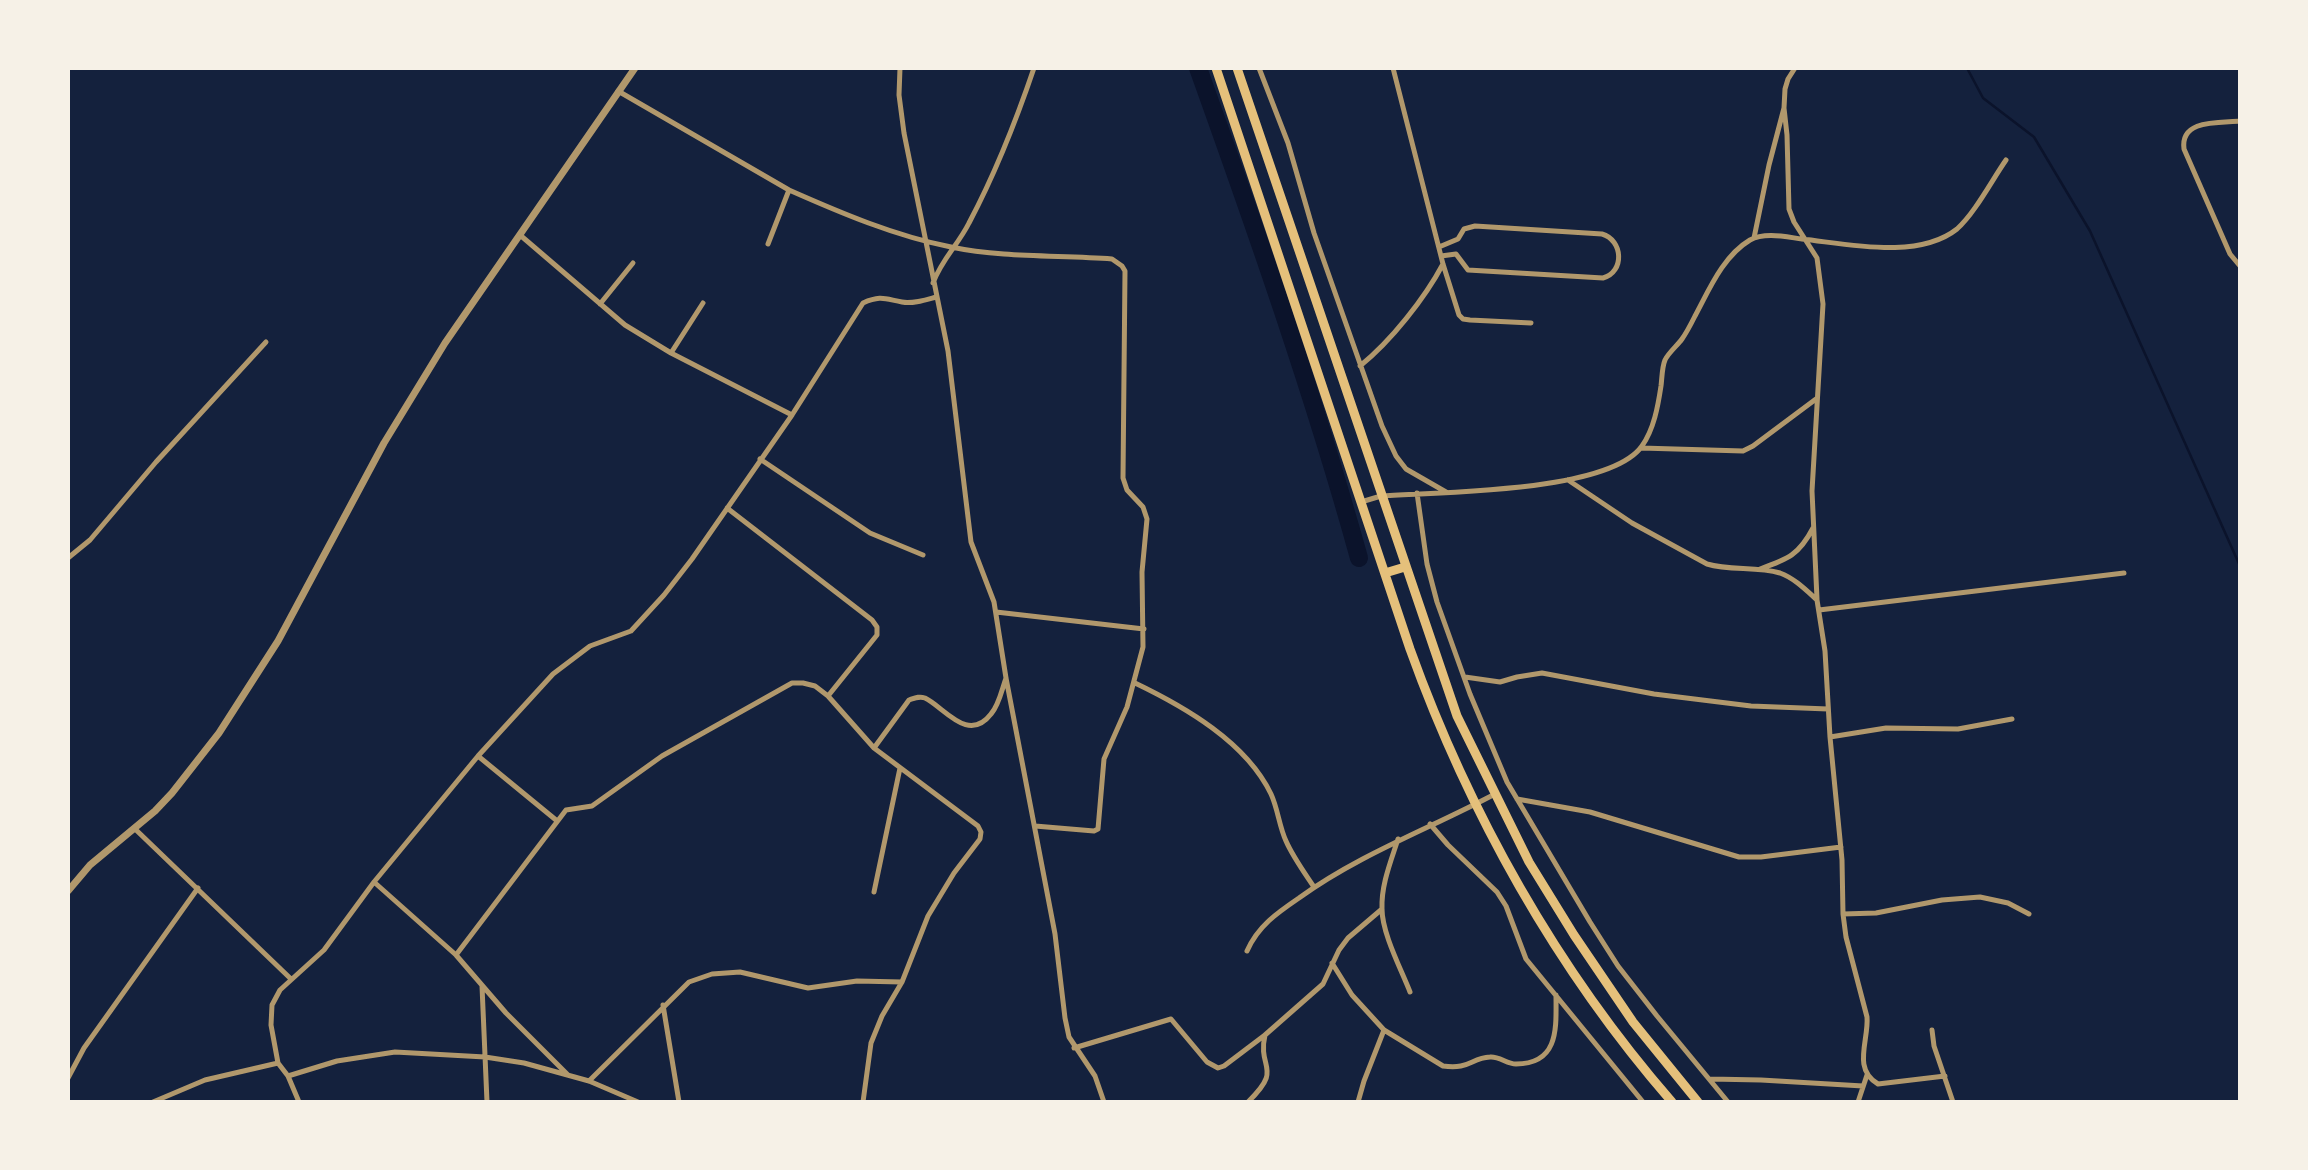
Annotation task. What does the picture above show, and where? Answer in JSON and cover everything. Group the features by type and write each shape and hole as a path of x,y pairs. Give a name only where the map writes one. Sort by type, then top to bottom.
{"main road":[{"path":"1216,68 1424,688 1475,804 1533,909 1583,986 1617,1035 1672,1102"},
{"path":"1237,68 1457,716 1530,862 1594,967 1633,1023 1698,1102"},
{"path":"1385,573 1405,567"}],"street":[{"path":"68,891 90,865 155,811 187,775 256,678 384,443 445,343 635,68"},
{"path":"900,68 899,95 904,134 952,377 971,541 996,612 1055,934 1065,1018 1074,1048 1096,1076 1104,1102"},
{"path":"933,283 941,264 968,225 988,184 1034,68"},
{"path":"1259,68 1288,143 1314,233 1382,426 1402,465 1446,492"},
{"path":"1393,68 1443,264 1459,315 1463,318 1531,323"},
{"path":"1754,238 1784,108 1788,79 1795,68"},
{"path":"618,91 789,190 856,219 925,242 953,248 1032,256 1112,259 1125,271 1123,478 1127,490 1146,513 1142,588 1143,647 1135,682 1120,726 1104,759 1098,829 1094,831 1035,825"},
{"path":"1784,108 1788,209 1816,258 1823,304 1812,491 1817,600 1825,651 1841,847 1843,914 1868,1027 1862,1059 1867,1075 1878,1084 1945,1076"},
{"path":"2240,121 2198,125 2185,134 2183,142 2230,254 2240,265"},
{"path":"1361,502 1381,496 1569,480 1626,460 1641,448 1656,414 1665,360 1682,338 1732,254 1754,238 1769,236 1832,244 1912,247 1928,244 1957,228 2006,160"},
{"path":"768,244 789,190"},
{"path":"1439,247 1455,242 1464,229 1475,226 1602,234 1613,240 1620,253 1612,274 1603,278 1468,270 1456,254 1441,256"},
{"path":"520,235 625,325 671,353 792,415"},
{"path":"600,304 634,263"},
{"path":"1360,366 1372,356 1424,295 1443,264"},
{"path":"299,1102 288,1076 278,1063 271,1025 272,1005 280,990 324,950 374,883 478,756 553,674 579,652 631,631 692,559 792,415 863,303 873,298 886,297 913,302 936,297"},
{"path":"671,353 703,303"},
{"path":"68,558 90,540 156,462 266,342"},
{"path":"1641,448 1689,448 1729,452 1743,450 1816,399"},
{"path":"760,459 870,533 923,555"},
{"path":"1569,480 1632,523 1707,564 1781,574 1793,580 1817,600"},
{"path":"1417,493 1433,588 1491,744 1517,799 1618,966 1728,1102"},
{"path":"727,508 872,620 877,627 877,635 828,696"},
{"path":"1759,569 1791,557 1799,551 1814,525"},
{"path":"1819,610 2124,573"},
{"path":"996,612 1144,629"},
{"path":"1465,677 1500,682 1542,674 1654,694 1751,706 1828,709"},
{"path":"874,748 909,700 918,697 926,699 949,718 962,723 972,725 983,720 992,714 1006,678"},
{"path":"1135,682 1180,705 1214,729 1239,752 1270,791 1285,840 1314,887"},
{"path":"456,955 566,810 592,806 663,756 792,683 815,686 828,696 874,748 978,826 981,832 980,839 954,873 928,916 902,982 882,1016 872,1043 863,1102"},
{"path":"1830,737 1886,728 1958,729 2012,719"},
{"path":"478,756 556,820"},
{"path":"874,892 900,768"},
{"path":"1247,951 1262,924 1314,887 1398,839 1495,794"},
{"path":"1517,799 1590,812 1739,857 1761,857 1841,847"},
{"path":"1430,824 1497,892 1506,906 1526,959 1643,1102"},
{"path":"134,828 291,979"},
{"path":"1398,839 1387,876 1382,909 1410,992"},
{"path":"374,883 456,955 506,1013 568,1076"},
{"path":"68,1078 84,1048 198,888"},
{"path":"1843,914 1876,914 1942,900 1980,897 2008,904 2029,914"},
{"path":"1074,1048 1171,1019 1207,1062 1218,1068 1224,1066 1265,1035 1323,984 1332,963 1349,938 1382,909"},
{"path":"1332,963 1352,995 1384,1030 1443,1066 1462,1067 1488,1057 1513,1064 1539,1058 1548,1051 1555,1039 1556,995"},
{"path":"589,1081 689,982 726,972 740,972 808,988 857,981 902,982"},
{"path":"482,984 487,1102"},
{"path":"663,1005 679,1102"},
{"path":"1358,1102 1384,1030"},
{"path":"1932,1030 1934,1046 1953,1102"},
{"path":"1248,1102 1265,1085 1268,1075 1263,1045 1265,1035"},
{"path":"288,1076 337,1061 395,1052 485,1057 524,1063 589,1081 638,1102"},
{"path":"153,1102 205,1080 278,1063"},
{"path":"1858,1102 1867,1075"},
{"path":"1710,1079 1863,1086"}],"waterway":[{"path":"1198,68 1303,373 1359,558"},
{"path":"1967,68 1983,98 2034,137 2090,231 2240,566"}]}
